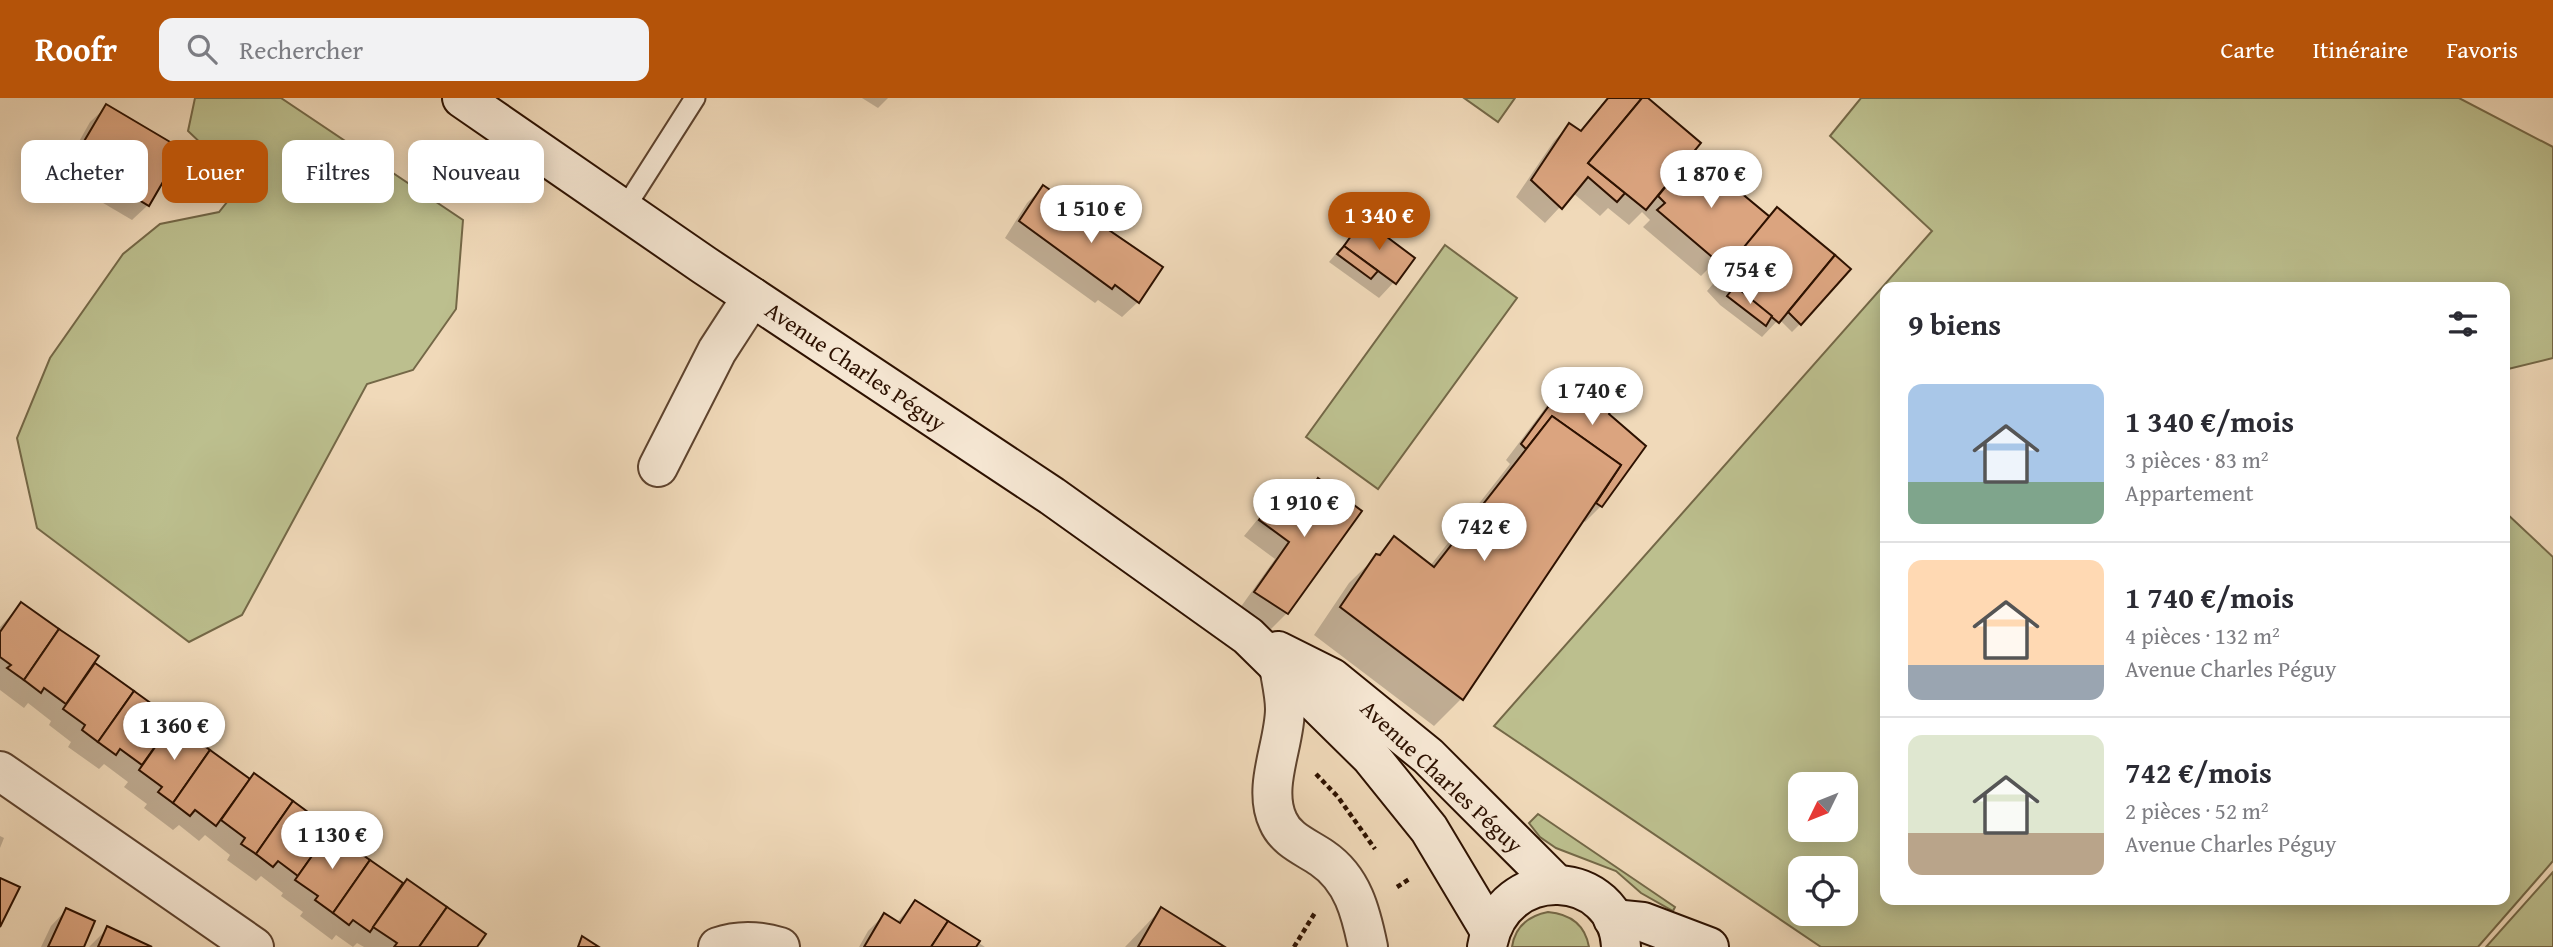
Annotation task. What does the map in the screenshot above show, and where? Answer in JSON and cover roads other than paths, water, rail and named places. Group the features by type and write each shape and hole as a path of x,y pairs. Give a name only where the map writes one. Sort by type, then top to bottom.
{"main road":[{"name":"Avenue Charles Péguy","path":"462,98 623,211 1052,496 1248,636 1371,757 1429,829 1489,939"},
{"path":"658,467 717,352 752,297"},
{"name":"Avenue Charles Péguy","path":"1248,636 1332,678 1428,756 1556,884"},
{"path":"1279,666 1285,709 1274,775 1276,817 1283,831 1294,842 1325,860 1341,874 1361,914 1368,947"},
{"path":"0,771 254,947"},
{"path":"1489,939 1500,912 1514,897 1535,887 1556,884 1579,889 1598,901 1617,933 1643,922 1709,947"},
{"path":"718,947 730,943 764,942 780,947"}],"lane":[{"path":"623,211 695,98"}]}
